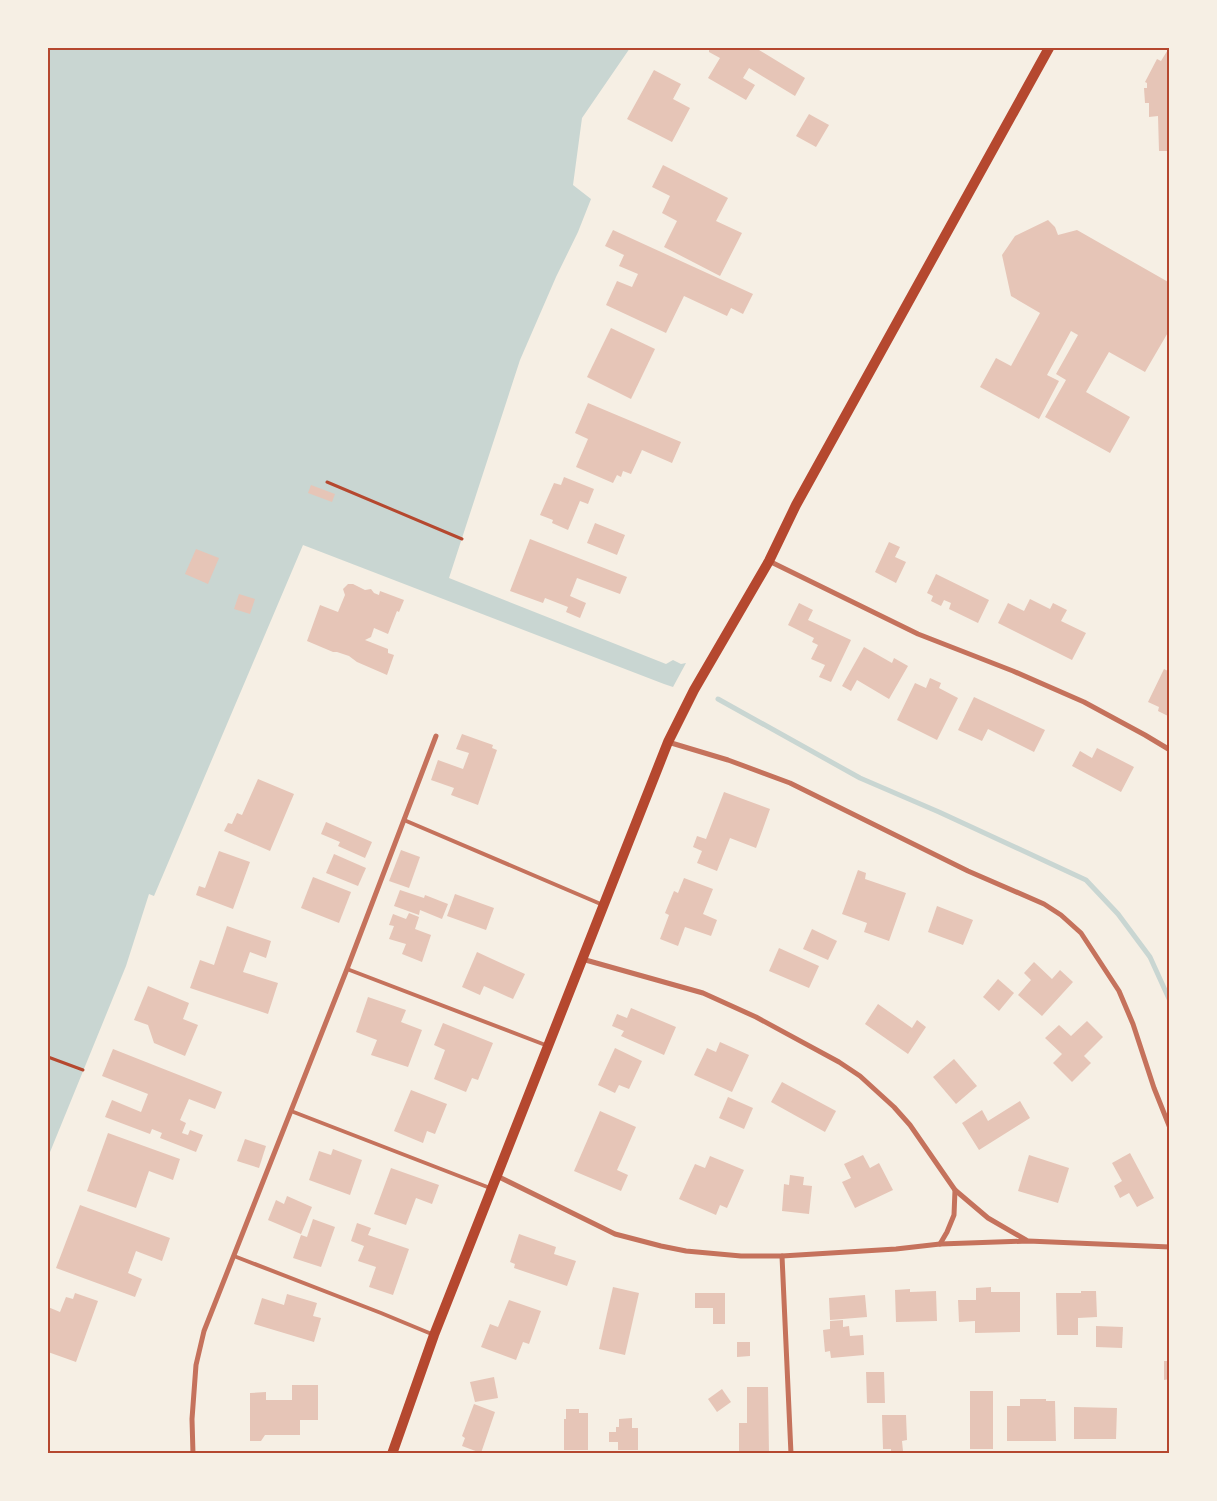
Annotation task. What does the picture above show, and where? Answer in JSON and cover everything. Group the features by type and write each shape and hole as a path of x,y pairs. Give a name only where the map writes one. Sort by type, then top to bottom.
{"main road":[{"path":"392,1454 434,1335 668,742 694,690 769,561 804,492 1049,48"}],"street":[{"path":"769,561 918,634 1013,671 1084,702 1170,750"},
{"path":"193,1454 192,1419 196,1365 204,1331 347,969 436,736"},
{"path":"668,742 728,760 790,783 959,866 1044,904 1061,915 1080,933 1119,991 1133,1024 1154,1088 1170,1128"},
{"path":"582,959 703,993 756,1017 839,1062 860,1076 894,1107 916,1132 955,1190 988,1218 1028,1241"},
{"path":"497,1176 616,1234 686,1251 741,1256 782,1256 896,1249 940,1244 1028,1241 1170,1247"},
{"path":"940,1244 954,1215 955,1190"},
{"path":"782,1256 791,1454"}],"lane":[{"path":"404,820 603,905"},
{"path":"347,969 549,1047"},
{"path":"291,1111 492,1189"},
{"path":"234,1256 434,1335"}],"path":[{"path":"327,482 462,539"},
{"path":"48,1057 83,1070"}],"shaded area":[{"path":"48,48 630,48 582,118 573,185 591,199 520,360 449,578 666,664 673,660 681,664 686,663 673,687 303,545 154,896 149,894 126,966 48,1157"}],"building":[{"path":"709,48 760,48 759,50 805,78 795,96 749,68 743,78 755,85 746,100 708,78 720,58 709,52"},
{"path":"1169,48 1170,151 1159,151 1158,116 1149,117 1149,103 1145,103 1144,88 1147,88 1147,83 1145,82 1157,59 1161,61"},
{"path":"654,70 681,84 673,99 690,108 672,142 627,119"},
{"path":"809,114 829,125 816,147 796,136"},
{"path":"663,165 728,198 716,221 742,233 720,276 664,247 677,221 662,213 670,196 652,187"},
{"path":"1048,220 1055,227 1058,235 1077,230 1170,283 1170,329 1145,372 1109,352 1086,392 1130,417 1110,453 1045,417 1066,380 1056,374 1078,335 1071,331 1047,375 1059,381 1039,419 980,387 996,358 1011,366 1040,313 1011,296 1002,255 1015,236"},
{"path":"613,230 753,294 743,314 731,308 727,316 684,296 666,333 606,305 617,281 632,287 638,274 619,266 624,255 605,246"},
{"path":"611,328 655,349 631,399 587,377"},
{"path":"588,403 681,442 672,463 642,450 631,474 623,471 621,477 617,475 613,483 576,467 588,439 575,433"},
{"path":"564,477 594,489 588,504 580,501 568,530 552,523 553,520 540,515 554,483 561,485"},
{"path":"311,485 335,494 332,502 308,493"},
{"path":"595,523 625,535 617,555 587,543"},
{"path":"530,539 627,577 620,594 577,578 570,596 586,603 580,618 566,612 568,607 545,598 543,603 510,591"},
{"path":"889,542 900,547 895,557 906,562 896,583 875,572"},
{"path":"196,549 219,558 208,584 185,574"},
{"path":"936,574 989,600 978,623 949,609 951,603 944,600 941,606 931,601 933,596 927,593"},
{"path":"348,584 353,584 365,590 371,589 379,595 380,591 404,600 399,612 397,611 388,634 374,628 371,637 365,640 388,649 388,653 394,655 387,675 357,662 349,656 333,652 307,641 320,605 338,612 345,595 343,589"},
{"path":"239,594 255,599 250,614 234,609"},
{"path":"1030,599 1050,609 1053,603 1067,610 1061,621 1086,633 1072,660 998,623 1008,603 1024,611"},
{"path":"799,603 813,610 808,620 851,640 831,682 819,677 825,665 811,659 818,645 812,642 814,638 788,625"},
{"path":"864,647 892,663 894,658 908,666 889,699 857,680 851,691 842,686"},
{"path":"1164,669 1170,672 1170,717 1158,711 1159,707 1148,702"},
{"path":"930,678 941,683 939,688 958,698 937,740 897,720 915,683 926,688"},
{"path":"974,697 1045,730 1034,752 988,729 982,741 958,730"},
{"path":"462,734 493,745 492,748 497,750 478,805 451,795 454,788 431,780 438,760 463,769 469,753 456,749"},
{"path":"1097,748 1134,767 1121,792 1072,766 1080,751 1092,758"},
{"path":"258,779 294,794 270,851 224,831 228,823 232,824 237,813 242,815"},
{"path":"724,792 770,809 756,848 730,838 717,871 697,863 702,851 693,847 697,836 706,839"},
{"path":"326,822 372,842 365,858 338,846 340,842 321,834"},
{"path":"401,850 420,857 409,888 389,881"},
{"path":"219,851 250,862 233,909 196,895 199,886 205,888"},
{"path":"334,854 366,868 358,886 326,873"},
{"path":"858,870 866,873 865,879 906,893 889,941 864,932 867,923 842,914"},
{"path":"313,877 351,892 339,923 301,908"},
{"path":"684,878 713,889 703,914 717,920 711,936 685,927 678,946 660,939 669,915 665,913 674,891 678,893"},
{"path":"400,890 424,898 425,895 448,904 442,919 420,910 419,915 394,906"},
{"path":"455,894 494,908 486,930 447,916"},
{"path":"937,906 973,920 963,945 928,932"},
{"path":"409,913 419,917 415,929 431,935 422,962 402,954 406,944 389,939 394,926 389,925 393,914 406,919"},
{"path":"227,926 271,941 266,958 250,952 243,972 278,983 268,1014 190,988 200,960 214,965"},
{"path":"812,929 837,941 828,960 803,949"},
{"path":"779,948 819,966 809,988 769,971"},
{"path":"477,952 525,974 513,999 484,986 480,995 462,987"},
{"path":"1034,962 1052,979 1060,970 1073,982 1042,1016 1018,995 1031,980 1024,973"},
{"path":"998,979 1014,993 999,1011 983,997"},
{"path":"148,986 189,1003 183,1019 198,1025 185,1056 154,1043 148,1025 134,1020"},
{"path":"368,997 406,1010 401,1022 422,1030 408,1067 371,1055 377,1040 356,1032"},
{"path":"878,1004 912,1028 917,1020 926,1027 908,1054 865,1024"},
{"path":"631,1008 676,1027 664,1055 621,1036 624,1031 612,1026 617,1014 627,1018"},
{"path":"1087,1021 1103,1037 1084,1056 1091,1063 1072,1082 1053,1063 1062,1054 1045,1038 1059,1025 1071,1036"},
{"path":"443,1023 493,1043 478,1080 472,1078 466,1092 434,1079 445,1050 434,1045"},
{"path":"720,1042 749,1055 732,1092 694,1075 707,1048 716,1052"},
{"path":"615,1048 642,1061 629,1089 619,1085 615,1093 598,1085"},
{"path":"113,1049 222,1092 215,1109 189,1099 180,1120 186,1123 182,1133 188,1135 190,1130 203,1135 196,1152 160,1138 162,1133 152,1129 150,1134 105,1117 112,1100 141,1112 148,1094 102,1076"},
{"path":"954,1059 977,1086 956,1104 933,1077"},
{"path":"782,1082 836,1111 825,1132 771,1102"},
{"path":"411,1090 447,1104 435,1134 427,1131 423,1143 394,1131"},
{"path":"728,1097 753,1108 744,1129 719,1118"},
{"path":"1020,1101 1030,1118 979,1150 962,1123 982,1110 988,1121"},
{"path":"600,1111 636,1127 617,1170 628,1175 621,1191 574,1171"},
{"path":"108,1133 180,1159 173,1180 149,1171 136,1208 87,1191"},
{"path":"245,1139 266,1146 259,1168 237,1161"},
{"path":"333,1149 362,1160 350,1195 309,1180 319,1151 331,1155"},
{"path":"1130,1153 1154,1198 1137,1207 1129,1193 1120,1198 1114,1186 1122,1181 1112,1163"},
{"path":"863,1155 870,1168 879,1163 893,1190 855,1208 842,1182 851,1178 844,1164"},
{"path":"1029,1155 1069,1168 1058,1203 1018,1191"},
{"path":"710,1156 744,1170 727,1208 720,1205 716,1215 679,1199 695,1164 705,1168"},
{"path":"391,1168 439,1185 432,1204 416,1198 406,1225 374,1214"},
{"path":"790,1175 804,1177 803,1185 812,1186 809,1214 782,1211 784,1184 789,1185"},
{"path":"287,1196 312,1207 301,1234 268,1220 276,1200 284,1204"},
{"path":"80,1205 170,1238 162,1261 136,1251 128,1273 142,1279 135,1297 56,1268"},
{"path":"313,1219 335,1227 321,1267 293,1258 301,1235 307,1237"},
{"path":"357,1223 371,1228 368,1235 409,1249 393,1295 369,1287 376,1267 358,1261 364,1246 351,1241"},
{"path":"519,1234 556,1247 554,1254 576,1261 567,1286 514,1268 515,1264 510,1262"},
{"path":"613,1287 639,1293 625,1355 599,1349"},
{"path":"991,1287 991,1292 1020,1292 1020,1332 975,1333 975,1321 959,1322 958,1300 976,1300 976,1288"},
{"path":"910,1289 910,1292 936,1291 937,1321 896,1322 895,1290"},
{"path":"1081,1291 1096,1291 1097,1317 1078,1318 1078,1335 1057,1335 1056,1293 1081,1293"},
{"path":"75,1293 98,1301 76,1362 48,1352 50,1338 48,1337 48,1307 60,1312 66,1297 73,1299"},
{"path":"695,1293 725,1293 725,1324 713,1324 713,1308 695,1308"},
{"path":"287,1294 317,1303 313,1316 321,1318 314,1342 254,1324 262,1298 284,1305"},
{"path":"865,1295 867,1317 830,1320 829,1298"},
{"path":"509,1300 541,1311 529,1344 523,1342 516,1360 481,1347 490,1324 498,1327"},
{"path":"843,1320 843,1327 849,1326 850,1336 863,1335 864,1355 831,1358 830,1351 825,1352 823,1330 830,1329 830,1321"},
{"path":"1096,1326 1123,1327 1122,1348 1096,1347"},
{"path":"737,1342 750,1342 750,1356 737,1357"},
{"path":"1164,1361 1170,1361 1170,1379 1164,1380"},
{"path":"866,1372 884,1372 885,1403 867,1403"},
{"path":"494,1377 498,1398 475,1402 470,1382"},
{"path":"292,1385 318,1385 318,1420 300,1420 300,1435 265,1435 261,1441 250,1441 250,1393 266,1392 266,1400 292,1400"},
{"path":"747,1387 768,1387 769,1454 739,1454 739,1423 747,1423"},
{"path":"722,1389 731,1402 717,1412 708,1399"},
{"path":"970,1391 993,1391 993,1449 970,1449"},
{"path":"1020,1399 1055,1401 1056,1441 1007,1441 1007,1406 1020,1406"},
{"path":"474,1404 495,1412 481,1453 462,1446 465,1438 462,1436"},
{"path":"1074,1407 1117,1408 1116,1439 1074,1439"},
{"path":"566,1409 579,1409 579,1413 588,1413 588,1450 564,1450 564,1419 566,1419"},
{"path":"882,1415 906,1415 907,1440 902,1441 903,1451 891,1452 891,1449 883,1449"},
{"path":"632,1418 632,1428 638,1428 638,1450 618,1450 618,1442 609,1442 609,1432 616,1432 616,1427 619,1427 619,1419"}],"waterway":[{"path":"718,699 860,778 939,812 1086,880 1118,914 1150,957 1170,1001"}]}
